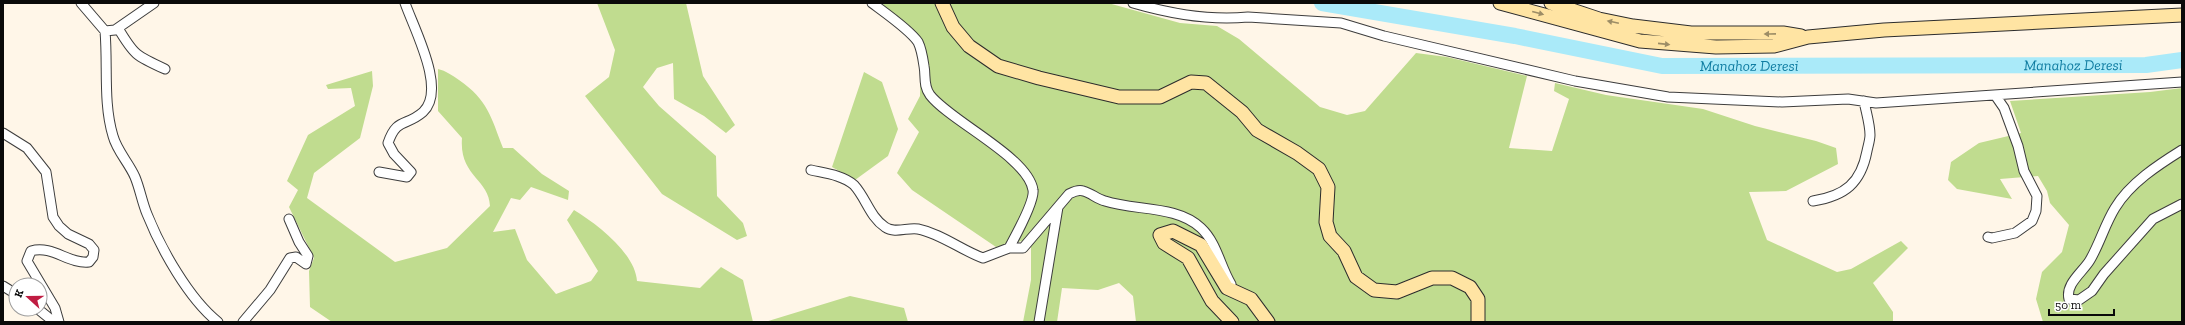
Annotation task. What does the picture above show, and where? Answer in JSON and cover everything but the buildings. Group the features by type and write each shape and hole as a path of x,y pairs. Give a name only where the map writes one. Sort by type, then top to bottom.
{"street":[{"path":"81,3 104,31 107,61 106,100 113,138 134,176 147,214 173,266 205,310 218,322"},
{"path":"104,31 118,28 154,3"},
{"path":"379,172 407,177 411,172 394,154 388,143 392,133 398,125 415,119 428,107 432,94 427,63 405,3"},
{"path":"872,3 894,19 918,42 925,67 926,90 935,102 981,134 1027,174 1033,191 1023,222 1009,248"},
{"path":"942,3 952,27 969,46 998,66 1039,78 1119,97 1160,97 1191,82 1206,83 1242,112 1257,130 1297,152 1319,169 1328,187 1326,222 1330,236 1344,251 1356,277 1374,290 1397,292 1432,278 1452,278 1470,287 1478,299 1478,322"},
{"path":"1133,3 1188,16 1235,18 1248,17 1341,23 1384,36 1575,82 1668,97 1782,102 1848,99 1876,103 1915,102 2182,82"},
{"path":"1500,3 1640,41 1671,44 1774,46 1808,37 1884,30 2182,15"},
{"path":"1551,3 1599,19 1633,26 1691,33 1783,33 1808,37"},
{"path":"118,28 131,50 142,59 165,69"},
{"path":"1988,236 1992,238 2015,233 2032,220 2036,211 2037,196 2024,171 2018,146 2004,108 1995,95"},
{"path":"1813,201 1830,198 1844,192 1853,184 1862,168 1870,135 1864,101"},
{"path":"3,134 27,148 46,172 53,217 59,226 68,234 89,244 94,250 93,257 89,262 80,263 40,248 31,251 27,261 55,308 59,322"},
{"path":"2182,150 2138,183 2116,207 2090,260 2072,284 2068,294 2069,299 2079,300 2092,291 2104,274 2153,219 2182,204"},
{"path":"811,170 832,175 854,185 877,221 886,228 894,230 917,229 945,238 983,258 1009,248 1024,248 1069,194 1082,190 1105,202 1174,214 1188,218 1201,228 1208,237 1220,259 1230,283 1240,294"},
{"path":"1039,322 1058,207"},
{"path":"243,322 270,290 290,258 296,257 306,264 308,256 299,242 289,219"},
{"path":"1232,322 1212,301 1188,258 1164,243 1160,235 1173,231 1201,244 1227,288 1251,300 1268,322"}],"green space":[{"path":"597,3 686,3 703,76 735,125 726,133 704,116 674,99 673,63 657,68 643,87 659,106 716,156 717,196 743,223 747,236 737,240 662,194 585,96 609,77 615,50"},
{"path":"884,3 1108,3 1180,23 1217,26 1239,39 1320,107 1347,115 1365,111 1416,53 1447,57 1527,76 1509,148 1552,151 1569,99 1554,91 1555,83 1606,95 1703,109 1755,126 1816,141 1836,148 1838,164 1786,191 1749,192 1767,240 1837,272 1851,269 1901,241 1908,248 1873,283 1893,312 1893,322 1136,322 1133,296 1119,283 1098,290 1062,288 1057,322 1023,322 1031,280 1031,247 1022,241 996,247 912,190 897,173 919,132 908,119 920,96 921,43 883,5"},
{"path":"438,69 454,76 469,87 483,102 503,148 513,148 542,174 569,191 568,200 531,187 520,200 511,198 493,232 515,229 527,260 556,294 591,281 598,271 567,220 574,210 604,231 622,250 630,260 635,270 637,281 700,288 721,267 743,280 753,322 332,322 310,307 309,271 314,258 289,207 298,190 287,181 308,135 355,106 351,88 328,89 326,85 372,71 373,86 360,138 314,173 307,198 395,262 447,248 490,206 485,189 469,169 465,161 462,151 462,138 438,111"},
{"path":"864,72 882,82 898,129 888,156 855,180 832,167"},
{"path":"2182,88 2182,322 2043,322 2036,299 2042,272 2062,252 2069,225 2050,203 2047,191 2038,176 2000,179 2012,199 1957,189 1948,180 1951,162 1979,143 2021,133 2010,101 2150,92"},
{"path":"850,296 904,308 908,322 765,322"}],"waterway":[{"name":"Manahoz Deresi","path":"1322,3 1515,36 1662,66 2146,65 2182,60"}]}
